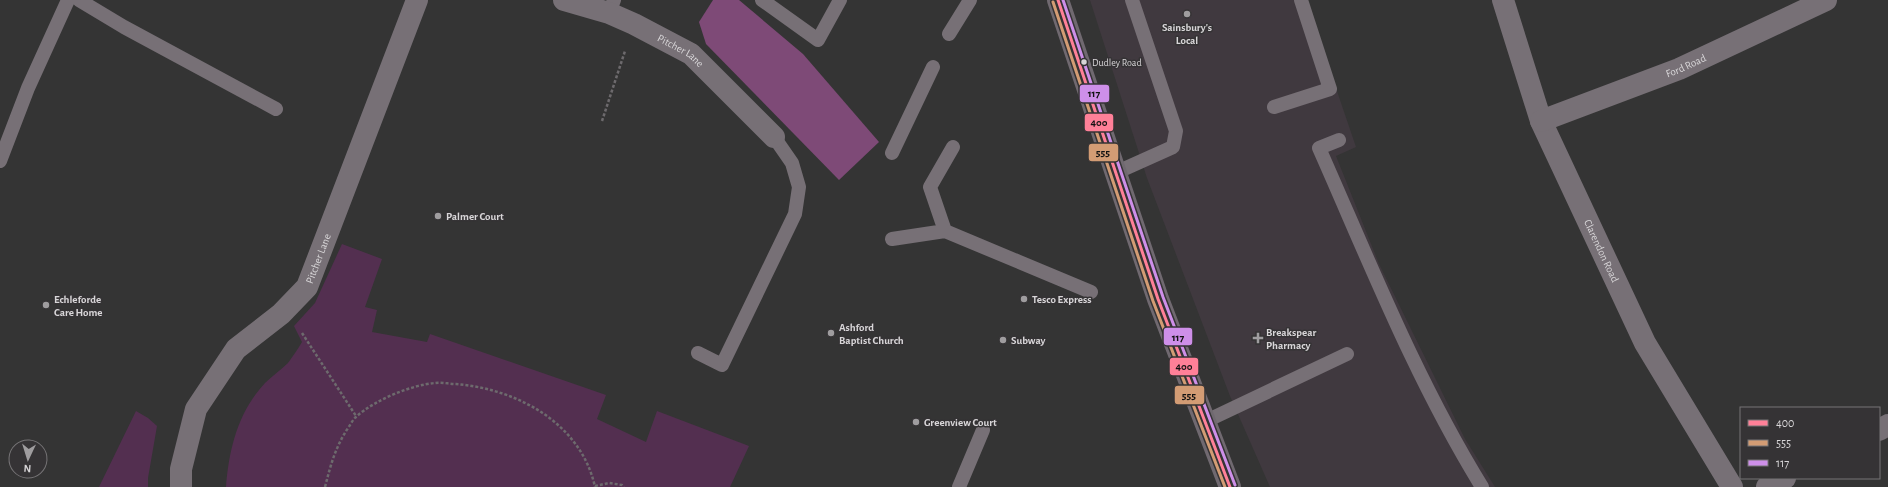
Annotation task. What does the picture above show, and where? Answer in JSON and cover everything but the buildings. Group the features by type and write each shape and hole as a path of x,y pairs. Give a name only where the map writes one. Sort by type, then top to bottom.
{"main road":[{"path":"1058,0 1158,299 1230,487"}],"street":[{"name":"Pitcher Lane","path":"181,487 181,469 196,409 236,349 286,309 307,287 417,0"},
{"name":"Pitcher Lane","path":"564,0 612,7 634,24 691,54 774,137"},
{"name":"Clarendon Road","path":"1503,0 1541,121 1645,343 1732,487"},
{"name":"Ford Road","path":"1541,121 1679,69 1826,0"},
{"path":"1767,487 1782,479"}],"lane":[{"path":"0,161 28,88 68,0"},
{"path":"79,0 124,27 276,109"},
{"path":"762,0 818,40 840,0"},
{"path":"949,34 970,0"},
{"path":"1115,173 1173,147 1176,131 1132,0"},
{"path":"1274,107 1330,89 1301,0"},
{"path":"892,153 933,67"},
{"path":"698,353 722,365 795,214 799,187 792,163 774,137"},
{"path":"1339,140 1319,148 1404,340 1453,439 1482,487"},
{"path":"945,231 930,187 953,147"},
{"path":"892,239 945,231 1091,292"},
{"path":"1204,422 1347,354"},
{"path":"959,487 983,430"}],"path":[{"path":"602,121 634,24"},
{"path":"286,309 356,416"},
{"path":"325,487 337,445 356,416 390,396 405,390 435,383 467,385 500,392 537,408 566,431 585,459 595,487 609,483 622,485 624,487"}],"shaded area":[{"path":"713,0 739,0 803,54 879,142 839,180 706,44 699,22"},
{"path":"1090,0 1306,0 1356,147 1336,156 1379,264 1465,439 1495,487 1270,487 1230,396 1147,178"},
{"path":"342,244 382,259 365,307 377,310 372,332 427,342 430,334 606,395 597,419 646,442 657,411 749,446 730,487 226,487 227,473 236,432 248,406 265,383 288,363 302,342 294,326 315,303"},
{"path":"136,411 148,418 157,426 148,478 148,487 99,487"}],"transit line":[{"name":"400","path":"1058,0 1158,299 1230,487"},
{"name":"117","path":"1063,0 1163,297 1235,485"},
{"name":"555","path":"1053,2 1153,301 1225,487"}],"place":[{"name":"Sainsbury's Local","path":"1187,14"},
{"name":"Dudley Road","path":"1084,62"},
{"name":"Palmer Court","path":"438,216"},
{"name":"Tesco Express","path":"1024,299"},
{"name":"Echleforde Care Home","path":"46,305"},
{"name":"Ashford Baptist Church","path":"831,333"},
{"name":"Breakspear Pharmacy","path":"1258,338"},
{"name":"Subway","path":"1003,340"},
{"name":"Greenview Court","path":"916,422"}]}
